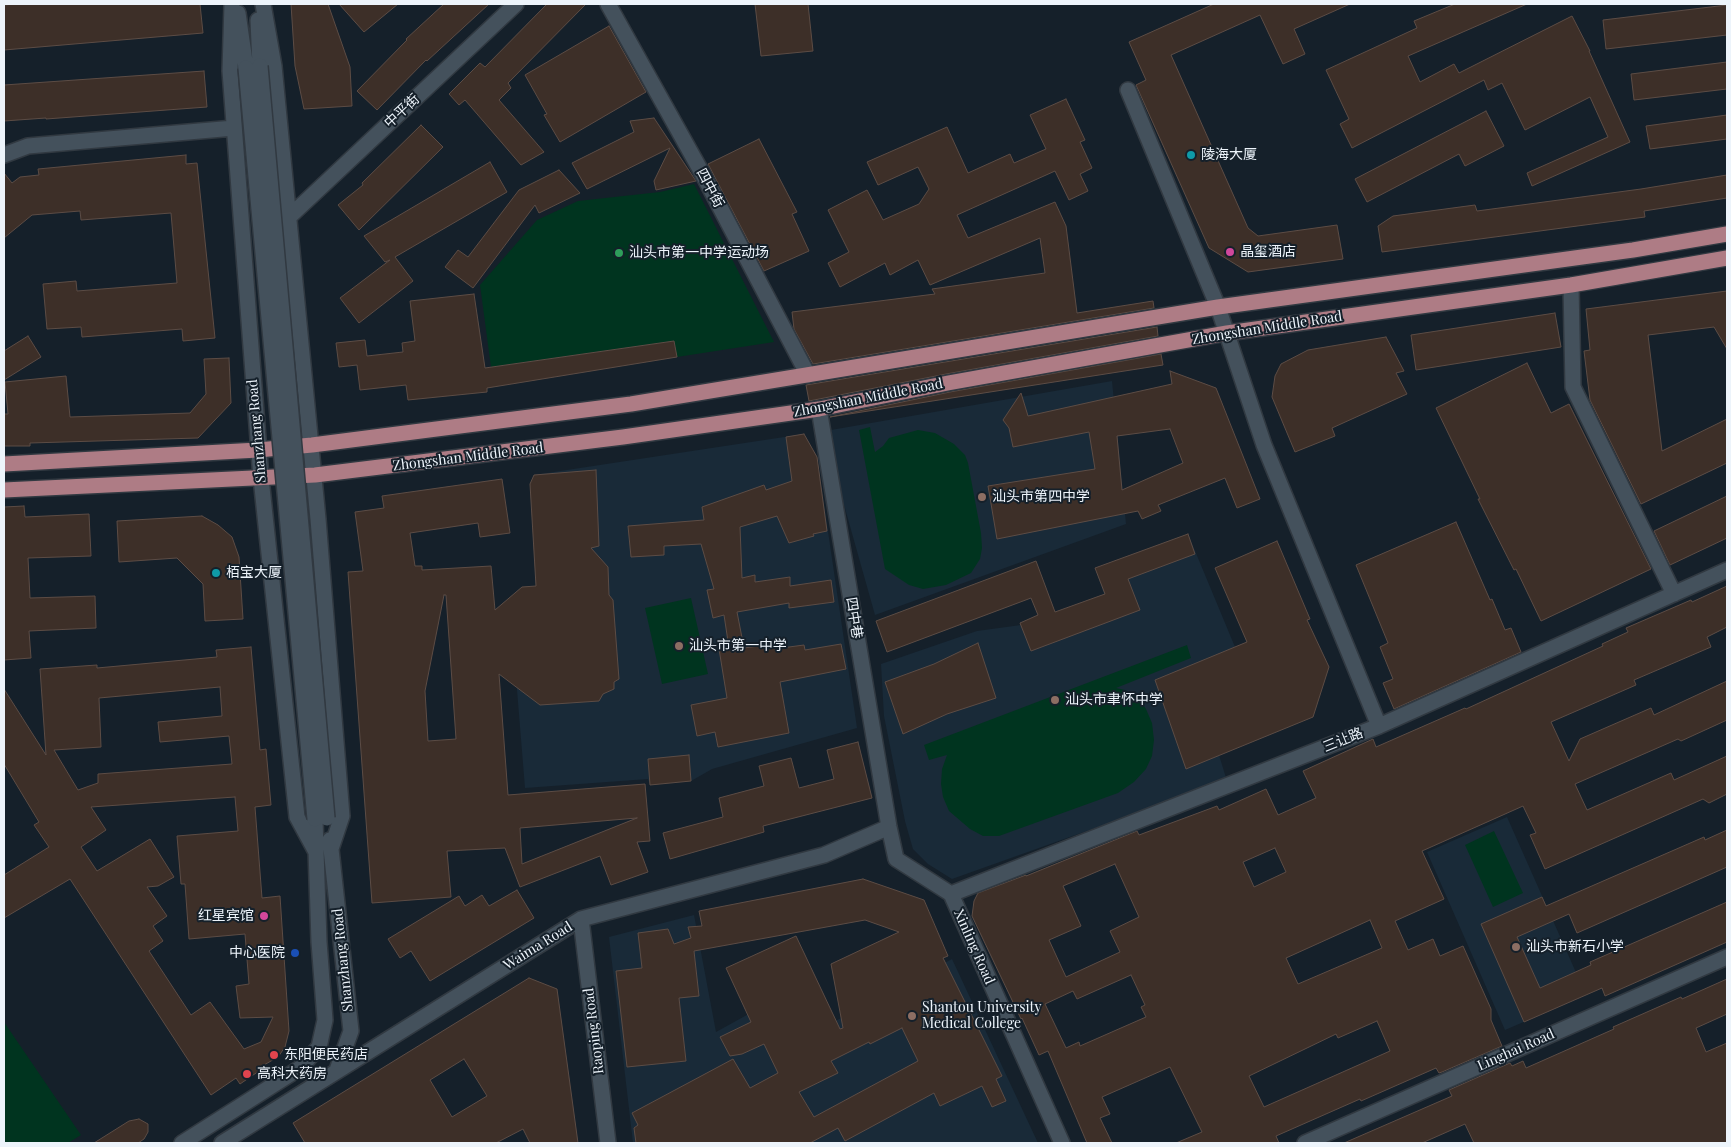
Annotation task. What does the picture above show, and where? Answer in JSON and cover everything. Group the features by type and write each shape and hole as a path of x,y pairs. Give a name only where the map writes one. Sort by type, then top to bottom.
{"main road":[{"name":"Zhongshan Middle Road","path":"4,464 258,450 312,445 631,404 1218,307 1632,250 1727,234"},
{"name":"Zhongshan Middle Road","path":"4,490 315,475 623,437 819,409 948,383 1227,333 1571,285 1727,258"}],"street":[{"name":"Shanzhang Road","path":"232,4 230,71 258,450 297,817 316,852"},
{"name":"Shanzhang Road","path":"237,4 253,67"},
{"name":"Shanzhang Road","path":"257,4 253,67 321,819 331,849 351,1031 337,1070"},
{"name":"Shanzhang Road","path":"263,4 274,66 315,475 342,816 331,849"},
{"name":"中平街","path":"288,218 516,4"},
{"name":"四中街","path":"608,4 701,171 808,374"},
{"path":"1128,90 1218,307 1264,446 1379,726"},
{"path":"4,156 28,146 234,128"},
{"path":"1571,285 1573,387 1674,594"},
{"name":"四中巷","path":"819,409 888,827"},
{"name":"三让路","path":"951,894 1379,726 1727,570"},
{"name":"Shanzhang Road","path":"182,1143 300,1068 319,1047 325,1020 319,942 316,852 321,819"},
{"name":"Xinling Road","path":"888,827 896,859 951,894 1062,1143"},
{"name":"Waima Road","path":"222,1143 581,919 824,855 888,827"},
{"name":"Raoping Road","path":"581,919 608,1143"},
{"name":"Linghai Road","path":"1305,1143 1727,957"}],"shaded area":[{"name":"汕头市第四中学","path":"1112,381 1126,524 875,615 837,480 831,430"},
{"name":"汕头市第一中学","path":"804,434 817,457 857,728 712,769 691,781 650,785 648,779 525,788 510,604 536,586 530,484 534,475"},
{"name":"汕头市聿怀中学","path":"1188,534 1235,647 1219,755 1227,781 952,879 928,864 913,849 905,821 884,716 881,664 977,631 1021,625 1104,594 1095,568"},
{"name":"汕头市新石小学","path":"1507,817 1586,995 1505,1030 1427,852"},
{"name":"Shantou University Medical College","path":"694,915 716,1032 774,1000 798,1041 952,959 1038,1143 633,1143 609,937"}],"green space":[{"name":"汕头市第一中学运动场","path":"694,184 774,342 677,357 674,341 491,367 480,285 537,220 578,201 660,192"},
{"path":"870,427 875,452 889,438 918,430 935,433 954,444 965,455 981,533 982,548 980,559 971,573 946,585 923,589 909,585 885,569 859,430"},
{"path":"691,598 708,674 662,684 645,608"},
{"path":"1187,645 1191,658 1116,688 1137,696 1146,709 1152,723 1154,740 1152,756 1146,769 1134,782 1118,793 999,836 983,836 970,829 949,811 943,797 941,784 942,769 947,755 929,760 924,745"},
{"path":"1494,831 1523,893 1493,907 1465,845"},
{"path":"4,1022 81,1135 68,1143 4,1143"}],"building":[{"path":"200,4 203,33 4,50 4,5"},
{"path":"291,4 328,4 350,67 352,106 304,109 295,66"},
{"path":"339,4 398,4 364,32"},
{"path":"444,4 489,4 426,60 377,110 357,91 406,39"},
{"path":"547,4 586,4 508,83 511,88 499,100 544,152 521,165 465,100 459,105 449,94 480,63 485,67"},
{"path":"755,4 808,4 813,51 761,56"},
{"name":"陵海大厦","path":"1214,4 1350,4 1294,29 1305,54 1283,64 1260,15 1171,55 1248,228 1258,236 1337,225 1343,259 1248,272 1209,248 1136,85 1146,80 1129,42"},
{"path":"1455,4 1527,4 1408,56 1420,82 1454,64 1459,73 1572,16 1590,51 1630,142 1532,186 1527,173 1608,137 1590,97 1525,130 1502,83 1488,90 1484,80 1352,148 1340,124 1349,119 1326,70 1417,28 1414,21"},
{"path":"1727,5 1727,35 1606,49 1603,20"},
{"path":"609,26 646,92 560,142 544,115 547,114 525,75"},
{"path":"1727,62 1727,89 1634,100 1631,74"},
{"path":"204,71 207,107 4,121 4,85"},
{"path":"1066,99 1085,140 1080,142 1092,168 1080,174 1088,191 1069,200 1055,171 957,215 968,238 1055,202 1066,226 1077,313 1153,301 1154,308 813,364 794,329 792,312 935,294 932,289 1045,273 1040,238 930,285 918,260 890,275 885,263 840,287 828,263 849,252 828,210 867,190 883,220 919,204 929,189 918,167 878,185 867,162 947,127 968,173 1010,154 1014,163 1046,149 1030,115"},
{"path":"1486,111 1504,146 1465,166 1459,154 1367,202 1355,179"},
{"path":"1727,115 1727,139 1650,149 1646,126"},
{"path":"654,118 696,181 656,190 654,181 670,148 587,189 572,163 634,132 630,121"},
{"path":"421,125 443,147 359,230 338,205 363,185 362,183"},
{"path":"759,139 797,212 792,214 809,251 764,271 708,164"},
{"path":"186,155 186,164 197,163 215,338 183,341 182,329 82,337 81,327 47,329 43,284 76,281 77,291 177,283 171,213 81,220 80,211 32,215 4,238 4,173 12,183 20,177 39,175 38,169"},
{"path":"490,162 507,192 395,257 413,281 359,323 340,298 390,260 385,262 364,236"},
{"path":"559,170 580,193 539,213 535,205 473,288 445,267 458,250 468,257 519,190"},
{"path":"1727,175 1727,198 1644,211 1645,217 1382,252 1378,226 1393,216 1475,205 1477,211 1641,189"},
{"path":"1727,291 1727,349 1714,327 1648,335 1662,451 1727,419 1727,463 1641,504 1590,400 1584,351 1590,350 1586,309"},
{"path":"474,294 485,368 674,341 677,357 487,388 487,392 408,400 406,385 360,390 357,365 339,367 336,343 365,340 367,356 403,352 402,343 415,341 410,301"},
{"path":"1555,313 1561,347 1416,370 1411,335"},
{"path":"1157,327 1158,336 809,401 806,385"},
{"path":"28,336 41,357 4,380 4,351"},
{"path":"1386,337 1404,371 1396,373 1407,394 1332,428 1335,436 1295,452 1272,397 1275,376 1281,364 1308,350"},
{"path":"1161,354 1163,365 830,417 950,392"},
{"path":"229,358 231,403 198,438 30,443 30,446 4,446 4,414 8,414 5,382 66,376 70,417 190,413 206,394 204,359"},
{"path":"1527,363 1551,413 1569,404 1651,569 1541,621 1516,569 1514,570 1478,499 1480,499 1436,408"},
{"path":"1170,371 1216,388 1260,499 1237,508 1225,478 1158,505 1161,511 1142,519 1138,511 997,539 988,486 1095,469 1089,432 1013,447 1009,428 1003,420 1021,393 1028,416 1172,384","holes":["1170,429 1183,463 1122,490 1117,436"]},
{"path":"804,434 817,457 827,531 789,543 777,516 740,527 742,578 755,575 755,582 790,577 790,586 831,580 834,602 789,608 789,603 737,612 744,648 774,644 774,649 804,645 805,650 841,644 846,669 780,682 789,733 718,747 715,732 697,736 691,705 727,698 719,649 729,648 724,615 713,618 707,590 714,589 701,544 664,546 664,555 631,557 628,526 704,520 702,507 764,485 766,490 792,481 786,437"},
{"path":"596,470 599,546 591,548 608,567 609,595 613,600 619,679 614,682 614,689 603,694 599,701 540,705 499,674 508,795 645,784 650,841 637,842 648,872 611,885 600,856 520,887 505,848 447,851 451,897 372,903 348,572 363,571 355,512 384,508 382,496 502,479 510,533 480,537 478,523 410,533 415,566 422,566 422,570 491,566 495,610 522,587 536,586 530,484 534,475","holes":["444,595 446,595 456,739 428,741 425,691","637,818 522,864 520,828"]},
{"path":"1727,496 1727,538 1670,565 1654,531"},
{"path":"24,506 25,517 89,514 91,556 28,558 30,598 95,596 96,628 29,631 31,658 4,660 4,507"},
{"name":"栢宝大厦","path":"202,516 218,525 232,537 239,557 243,619 205,621 203,584 177,558 119,562 117,521"},
{"path":"1456,522 1505,630 1511,628 1521,652 1394,709 1383,683 1393,679 1380,647 1388,643 1356,565"},
{"path":"1188,534 1195,554 1128,579 1140,610 1031,651 1020,623 1038,615 1031,598 887,652 876,621 1036,561 1055,612 1105,594 1095,568"},
{"path":"1277,541 1310,619 1307,620 1329,667 1313,717 1186,769 1155,680 1247,642 1215,568"},
{"path":"1727,586 1727,627 1707,637 1711,647 1634,680 1636,685 1551,722 1569,761 1580,739 1651,708 1654,715 1727,681 1727,720 1681,741 1678,739 1575,784 1587,810 1671,773 1674,780 1727,756 1727,794 1709,803 1703,799 1545,869 1530,835 1536,833 1523,806 1422,851 1444,899 1395,921 1408,950 1433,939 1440,956 1463,946 1491,1009 1491,1020 1502,1046 1442,1072 1439,1073 1436,1068 1361,1101 1360,1099 1276,1136 1279,1143 1176,1143 1202,1132 1170,1067 1102,1097 1110,1114 1100,1118 1112,1143 1087,1143 1048,1051 1039,1055 972,916 974,901 978,893 1026,876 1137,831 1139,835 1217,806 1219,810 1266,789 1278,815 1316,798 1303,771 1373,739 1376,747 1466,709 1603,646 1602,644 1628,632 1626,628 1691,600 1692,602","holes":["1275,848 1286,872 1254,887 1243,862","1115,864 1139,917 1110,931 1120,952 1066,977 1049,940 1081,926 1063,886","1370,920 1382,948 1298,984 1286,958","1131,975 1145,1005 1141,1007 1146,1017 1080,1046 1079,1042 1066,1048 1045,1004 1073,991 1077,999","1377,1021 1390,1051 1264,1107 1249,1076 1336,1034 1338,1038"]},
{"path":"978,643 996,698 947,714 903,734 885,682 934,664"},
{"path":"251,647 260,750 266,749 271,805 255,807 262,898 280,896 289,1031 285,1047 278,1057 257,1069 259,1071 240,1084 236,1078 211,1095 70,879 4,918 4,875 49,847 34,825 39,822 4,764 4,689 46,755 40,669 97,665 97,668 217,657 216,650","holes":["220,687 222,716 158,722 160,742 229,736 232,764 98,774 98,783 78,790 54,750 101,747 99,698","235,797 238,831 177,836 181,884 185,884 189,939 245,934 249,984 236,986 240,1018 273,1017 261,1042 244,1049 210,1002 191,1015 149,951 163,941 153,926 167,916 147,887 158,886 174,877 150,839 97,871 81,847 106,830 91,807"]},
{"path":"858,742 872,798 763,826 764,832 670,859 663,833 723,817 719,798 764,786 759,766 791,758 799,788 834,779 827,750"},
{"path":"689,755 691,781 650,785 648,759"},
{"path":"1727,830 1727,867 1577,933 1569,914 1517,937 1540,988 1591,965 1590,962 1727,902 1727,942 1605,996 1602,988 1524,1022 1481,924 1542,897 1546,906 1704,837 1705,840"},
{"name":"Shantou University Medical College","path":"863,879 924,900 948,956 943,958 1002,1076 996,1079 1006,1101 992,1107 982,1086 940,1106 934,1093 845,1141 838,1128 810,1143 636,1143 634,1128 638,1125 632,1113 733,1059 750,1088 778,1073 764,1044 742,1054 730,1056 720,1037 751,1022 726,968 796,936 840,1029 843,1028 831,964 899,932 865,920 694,951 699,996 679,998 686,1061 627,1067 616,971 642,968 638,933 668,929 674,944 691,938 688,927 702,926 699,911","holes":["902,1028 918,1061 814,1117 799,1092 838,1073 831,1061"]},
{"path":"517,890 534,918 430,981 411,951 400,958 388,939 459,896 465,906 482,895 489,906"},
{"path":"529,978 557,989 578,1143 530,1143 523,1129 496,1143 305,1143 293,1123","holes":["464,1059 487,1096 452,1117 430,1080"]},
{"path":"1727,979 1727,1014 1696,1028 1706,1052 1727,1043 1727,1143 1474,1143 1465,1124 1422,1143 1344,1143 1452,1096 1449,1090 1510,1063 1512,1066 1523,1061 1526,1068 1614,1029 1613,1027"},
{"path":"139,1119 148,1124 148,1132 144,1139 138,1143 94,1143 129,1121"}],"place":[{"name":"陵海大厦","path":"1191,155"},
{"name":"晶玺酒店","path":"1230,252"},
{"name":"汕头市第一中学运动场","path":"619,253"},
{"name":"汕头市第四中学","path":"982,497"},
{"name":"栢宝大厦","path":"216,573"},
{"name":"汕头市第一中学","path":"679,646"},
{"name":"汕头市聿怀中学","path":"1055,700"},
{"name":"红星宾馆","path":"264,916"},
{"name":"汕头市新石小学","path":"1516,947"},
{"name":"中心医院","path":"295,953"},
{"name":"Shantou University Medical College","path":"912,1016"},
{"name":"东阳便民药店","path":"274,1055"},
{"name":"高科大药房","path":"247,1074"}]}
